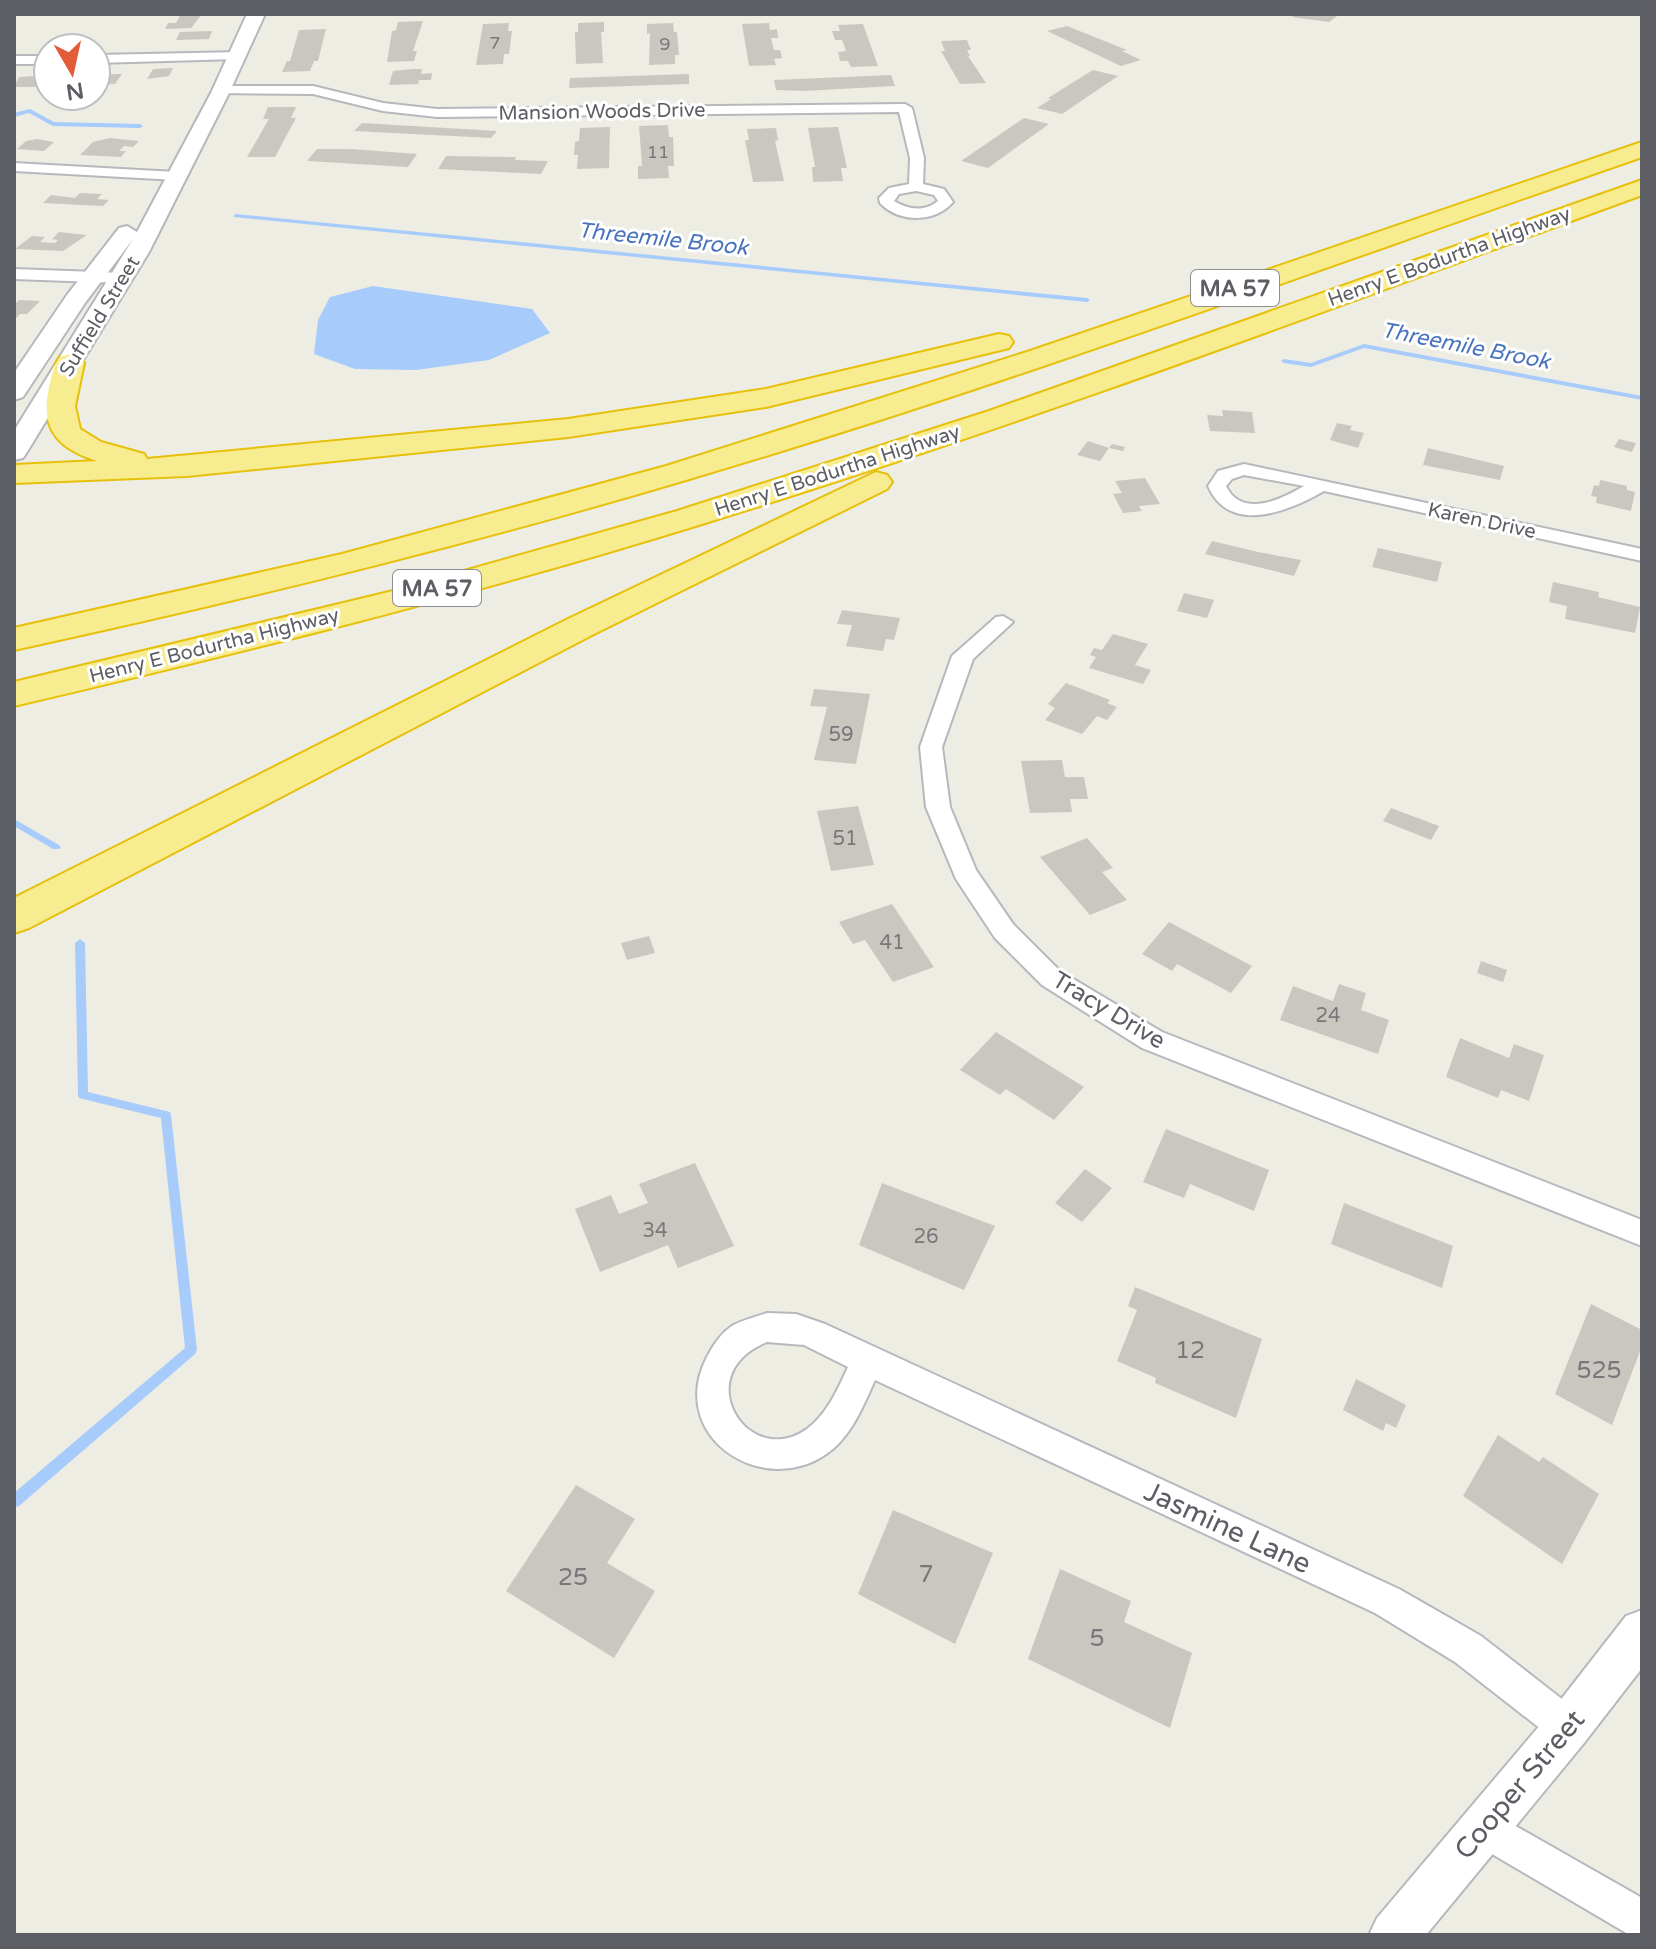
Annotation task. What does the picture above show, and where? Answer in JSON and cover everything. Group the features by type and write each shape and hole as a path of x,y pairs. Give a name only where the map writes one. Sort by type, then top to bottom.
{"highway":[{"name":"Henry E Bodurtha Highway","path":"14,639 382,553 677,473 897,404 1642,149"},
{"name":"Henry E Bodurtha Highway","path":"14,694 350,612 702,514 927,441 1642,187"},
{"path":"1546,221 1642,193"},
{"path":"14,474 187,467 568,428 766,398 998,343 1410,228"},
{"path":"14,917 580,627 912,465 1267,321"},
{"path":"70,363 58,405 60,424 65,432 92,448 119,458 187,467"},
{"path":"14,901 110,868"}],"main road":[{"name":"Suffield Street","path":"14,452 123,278 221,90 256,14"},
{"name":"Suffield Street","path":"14,392 92,277 176,176"}],"street":[{"path":"112,59 237,55"},
{"name":"Mansion Woods Drive","path":"221,90 313,90 383,107 437,113 905,108 917,158 916,187"},
{"path":"14,167 176,176"},
{"path":"14,274 123,278"},
{"name":"Karen Drive","path":"1322,484 1642,555"},
{"name":"Tracy Drive","path":"1003,622 963,656 953,682 931,747 938,807 965,873 1004,931 1051,978 1152,1040 1642,1233"},
{"name":"Jasmine Lane","path":"868,1361 830,1429 821,1438 796,1451 769,1453 744,1445 724,1429 712,1407 712,1382 720,1359 737,1341 760,1329 798,1329 868,1361 1387,1601 1468,1649 1568,1727"},
{"name":"Cooper Street","path":"1394,1935 1568,1727 1642,1632"},
{"path":"1484,1827 1642,1920"}],"water":[{"path":"373,286 532,309 550,333 489,360 416,370 355,369 314,354 318,320 330,297"}],"building":[{"path":"181,14 202,14 191,28 165,29 168,23 176,23"},
{"path":"1296,14 1340,14 1329,22 1292,17"},
{"path":"423,21 413,51 417,51 414,61 387,62 392,31 396,30 398,22"},
{"path":"604,22 604,32 601,32 603,63 576,64 575,32 578,32 578,23"},
{"path":"509,23 508,31 512,31 509,54 504,54 503,64 476,65 483,24"},
{"path":"673,23 679,55 675,55 675,64 649,65 650,33 647,34 647,24"},
{"path":"769,23 770,30 777,29 778,38 771,38 774,50 780,50 782,58 774,59 776,65 749,66 742,24"},
{"path":"863,24 878,66 851,67 848,61 840,61 838,52 846,51 842,40 835,40 832,31 840,31 838,25"},
{"path":"1067,26 1127,50 1122,51 1141,60 1121,66 1047,31"},
{"path":"326,29 318,61 314,61 310,71 282,72 287,61 290,61 299,30"},
{"path":"212,31 209,39 176,40 180,32"},
{"path":"967,40 971,50 967,50 968,56 986,83 960,84 941,51 945,51 941,41"},
{"path":"173,68 169,76 147,79 153,69"},
{"path":"422,69 421,74 432,73 431,80 419,80 418,84 389,85 393,71"},
{"path":"1093,70 1118,76 1062,114 1037,108 1051,99 1048,98"},
{"path":"112,74 122,74 112,84"},
{"path":"689,74 689,84 569,88 570,78"},
{"path":"891,75 895,86 804,91 776,90 774,80"},
{"path":"32,76 32,87 14,87 19,77"},
{"path":"268,107 296,107 291,118 296,118 275,157 247,157 269,119 263,119"},
{"path":"1024,118 1049,124 988,168 961,161"},
{"path":"362,123 497,131 491,138 354,131"},
{"path":"668,125 669,137 673,137 674,166 668,166 669,178 638,179 638,166 642,166 639,126"},
{"path":"610,127 609,168 577,169 578,155 574,155 580,128"},
{"path":"838,127 847,168 841,168 843,181 813,182 812,167 815,167 808,128"},
{"path":"776,128 778,140 775,141 784,181 753,182 745,140 749,140 747,129"},
{"path":"110,138 139,141 133,147 124,146 119,151 126,151 121,157 80,155 93,142"},
{"path":"26,141 54,142 44,151 17,149"},
{"path":"317,149 417,154 408,167 307,161"},
{"path":"446,156 516,157 515,160 548,161 541,174 438,169"},
{"path":"80,193 102,194 97,199 109,200 103,206 43,203 51,195 75,198"},
{"path":"59,232 87,235 63,251 15,249 32,236 45,237 40,242 55,243 58,240 52,239"},
{"path":"19,300 40,301 27,314 20,314 14,320 14,305"},
{"path":"1222,410 1252,412 1255,433 1210,431 1207,415 1223,416"},
{"path":"1337,423 1364,433 1358,448 1330,440"},
{"path":"1619,439 1636,443 1632,452 1614,447"},
{"path":"1088,441 1109,448 1100,461 1077,455"},
{"path":"1112,444 1125,447 1123,451 1109,448"},
{"path":"1428,448 1504,466 1500,480 1423,465"},
{"path":"1145,478 1160,504 1139,506 1142,511 1123,513 1113,494 1122,493 1115,481"},
{"path":"1600,480 1627,486 1627,490 1635,492 1631,511 1596,503 1597,497 1591,496 1594,485 1599,486"},
{"path":"1212,541 1301,560 1294,576 1205,554"},
{"path":"1378,548 1442,562 1437,582 1372,567"},
{"path":"1553,582 1599,592 1598,597 1640,607 1635,633 1565,619 1567,606 1549,602"},
{"path":"1184,593 1214,600 1207,618 1177,611"},
{"path":"842,610 900,618 894,640 886,639 883,651 846,646 852,625 837,624"},
{"path":"1113,634 1148,644 1135,665 1151,670 1143,684 1089,668 1096,657 1090,655 1094,648 1102,650"},
{"path":"1066,683 1110,700 1107,703 1117,707 1107,720 1097,716 1082,734 1045,720 1055,708 1048,704"},
{"path":"814,689 870,694 856,764 814,760 827,707 810,706"},
{"path":"1062,760 1065,777 1084,777 1088,799 1070,799 1072,812 1030,813 1021,761"},
{"path":"858,806 874,865 831,871 817,811"},
{"path":"1391,808 1439,826 1431,840 1383,821"},
{"path":"1087,838 1113,868 1102,872 1127,900 1090,915 1040,857"},
{"path":"892,904 934,967 893,982 865,940 853,944 839,922"},
{"path":"1169,922 1252,966 1231,993 1177,964 1172,971 1142,954"},
{"path":"649,936 655,953 627,960 621,943"},
{"path":"1481,961 1507,970 1503,982 1477,973"},
{"path":"1339,984 1366,993 1361,1010 1389,1020 1378,1054 1280,1020 1293,986 1333,1001"},
{"path":"996,1032 1084,1087 1054,1120 1006,1089 1000,1095 960,1070"},
{"path":"1460,1038 1509,1058 1514,1044 1544,1055 1529,1101 1501,1090 1498,1098 1446,1077"},
{"path":"1166,1129 1269,1170 1254,1211 1190,1184 1184,1198 1143,1182"},
{"path":"695,1163 734,1246 678,1268 668,1245 600,1272 575,1209 611,1195 619,1214 648,1203 639,1184"},
{"path":"1085,1169 1112,1188 1082,1222 1055,1203"},
{"path":"882,1183 995,1226 964,1290 859,1245"},
{"path":"1344,1203 1453,1246 1442,1288 1331,1244"},
{"path":"1135,1287 1262,1339 1236,1418 1155,1383 1156,1378 1117,1361 1137,1310 1128,1306"},
{"path":"1591,1304 1642,1330 1642,1346 1612,1425 1555,1394"},
{"path":"1356,1379 1406,1405 1396,1428 1386,1423 1383,1431 1343,1410"},
{"path":"1498,1435 1539,1462 1543,1457 1599,1494 1562,1564 1463,1496"},
{"path":"576,1485 635,1519 607,1563 655,1591 614,1658 506,1591"},
{"path":"893,1510 993,1553 955,1644 858,1594"},
{"path":"1060,1569 1131,1601 1124,1622 1192,1653 1170,1728 1028,1659"}],"waterway":[{"name":"Threemile Brook","path":"14,115 30,111 53,124 140,126"},
{"name":"Threemile Brook","path":"236,216 1087,300"},
{"name":"Threemile Brook","path":"1284,361 1311,365 1364,346 1642,398"},
{"path":"14,822 56,847"},
{"path":"14,1501 191,1350 166,1115 83,1095 80,943"}]}
